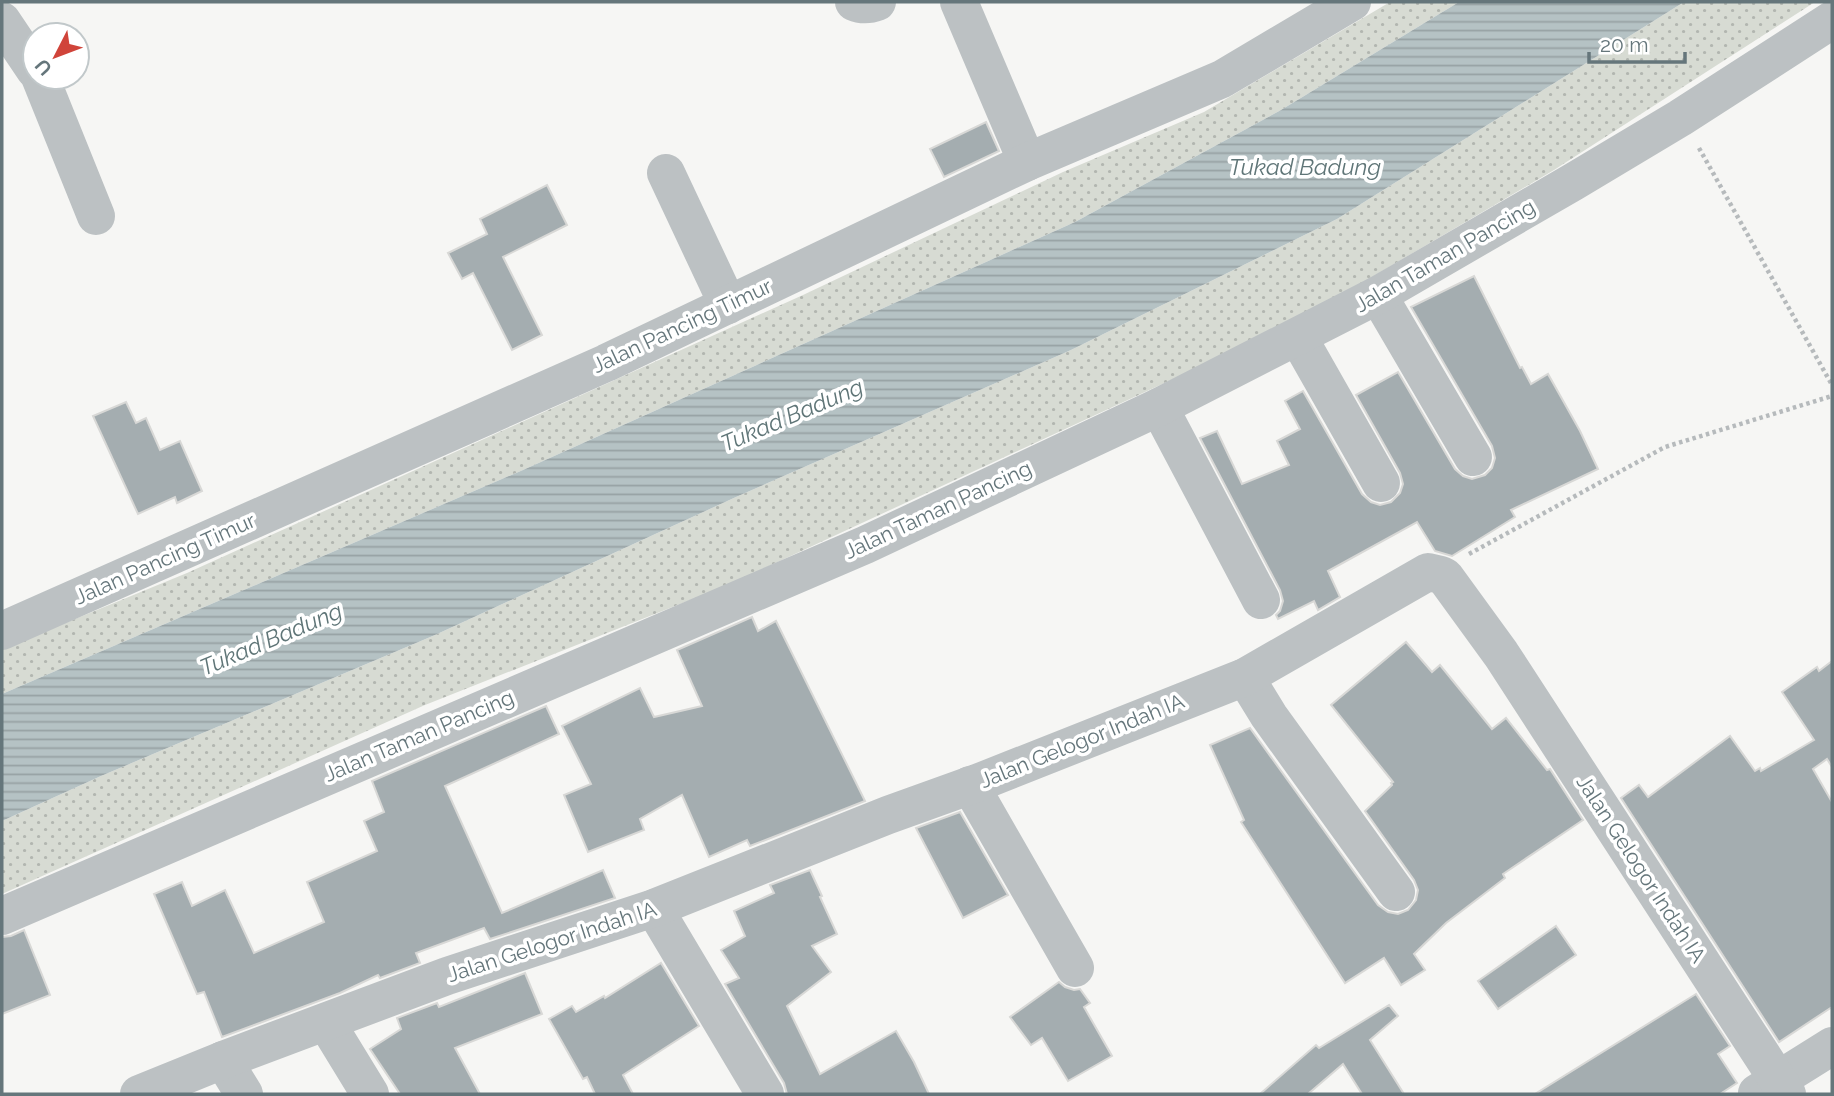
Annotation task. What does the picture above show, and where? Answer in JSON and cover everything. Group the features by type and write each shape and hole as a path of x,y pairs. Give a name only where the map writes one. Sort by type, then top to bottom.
{"street":[{"path":"854,2 877,2"},
{"path":"959,2 1027,162"},
{"name":"Jalan Pancing Timur","path":"2,631 606,363 1027,162 1222,79 1352,2"},
{"name":"Jalan Taman Pancing","path":"2,916 865,545 1159,407 1378,295 1680,118 1832,20"},
{"path":"2,21 21,49"},
{"path":"46,91 96,216"},
{"path":"666,173 728,305"},
{"path":"1378,295 1474,457"},
{"path":"1298,337 1381,483"},
{"path":"1159,407 1261,600"},
{"name":"Jalan Gelogor Indah IA","path":"139,1094 447,976 654,908 1245,677 1428,572 1445,578 1501,653 1773,1090"},
{"path":"1245,677 1269,716 1396,891"},
{"path":"970,785 1075,968"},
{"path":"654,908 765,1094"},
{"path":"326,1022 370,1094"},
{"path":"1773,1090 1832,1046"},
{"path":"223,1060 244,1094"}],"path":[{"path":"1680,118 1832,385"},
{"path":"1434,572 1665,447 1832,396"}],"shaded area":[{"path":"1390,2 1459,2 1281,110 1075,222 523,470 2,694 2,649 187,573 803,295 1063,172 1204,112"},
{"path":"1684,2 1815,2 1554,170 1292,324 728,585 425,705 2,894 2,821 101,776 435,635 736,497 1071,350 1337,219"}],"water":[{"name":"Tukad Badung","path":"1459,2 1684,2 1337,219 1071,350 736,497 435,635 101,776 2,821 2,694 523,470 1075,222 1281,110"}],"building":[{"path":"986,122 999,151 944,177 930,149"},
{"path":"547,185 567,225 503,257 542,335 512,350 473,273 462,279 448,253 487,234 480,219"},
{"path":"1474,276 1520,368 1522,367 1531,384 1548,374 1598,469 1511,510 1515,517 1452,556 1435,551 1417,522 1328,571 1340,597 1318,610 1314,601 1278,619 1276,615 1283,601 1280,590 1200,438 1217,431 1242,484 1289,465 1277,441 1300,429 1285,401 1303,391 1362,494 1371,502 1380,505 1391,502 1400,493 1403,484 1400,473 1356,395 1398,372 1455,469 1472,479 1485,475 1492,468 1495,458 1492,446 1411,307"},
{"path":"126,402 136,423 146,418 160,450 180,441 202,491 177,503 175,497 138,514 93,416"},
{"path":"752,617 758,631 776,621 865,801 750,846 747,840 709,857 682,795 640,819 644,830 588,852 564,795 591,784 562,726 640,688 654,717 702,706 677,650"},
{"path":"1406,642 1432,672 1440,665 1492,729 1506,718 1547,770 1550,769 1583,820 1503,874 1505,878 1446,923 1414,954 1425,970 1401,985 1384,958 1345,983 1241,822 1244,820 1210,745 1250,728 1378,905 1388,912 1398,914 1408,910 1416,900 1418,890 1414,880 1365,811 1393,782 1331,705"},
{"path":"1832,661 1832,767 1827,759 1813,769 1832,802 1832,1007 1779,1042 1621,798 1639,785 1648,797 1730,736 1755,771 1760,768 1761,771 1814,740 1782,692 1817,667 1819,671"},
{"path":"546,706 559,734 445,786 502,913 603,870 615,898 490,939 484,928 416,953 420,963 380,978 378,975 340,993 222,1037 204,992 197,994 154,894 182,882 192,906 225,890 254,953 324,922 307,882 377,851 364,821 384,812 372,781"},
{"path":"960,812 1008,895 963,918 916,828"},
{"path":"810,870 837,934 812,946 831,972 787,1006 820,1074 896,1031 929,1094 787,1094 784,1083 725,984 739,978 721,950 745,936 734,911 774,893 770,885"},
{"path":"1556,926 1576,955 1498,1009 1478,981"},
{"path":"24,930 50,995 2,1014 2,937"},
{"path":"661,963 699,1026 623,1075 633,1094 595,1094 587,1077 583,1079 549,1019 572,1006 576,1012 604,996 605,998"},
{"path":"525,973 542,1014 455,1048 480,1094 400,1094 370,1049 401,1029 397,1018 437,1003 439,1007"},
{"path":"1059,982 1074,990 1080,989 1090,1003 1084,1007 1112,1056 1068,1081 1042,1038 1031,1045 1010,1017"},
{"path":"1696,994 1730,1046 1718,1054 1737,1083 1720,1094 1535,1094"},
{"path":"1389,1005 1398,1016 1370,1040 1404,1094 1362,1094 1343,1064 1308,1094 1260,1094 1316,1045 1319,1048"}]}
